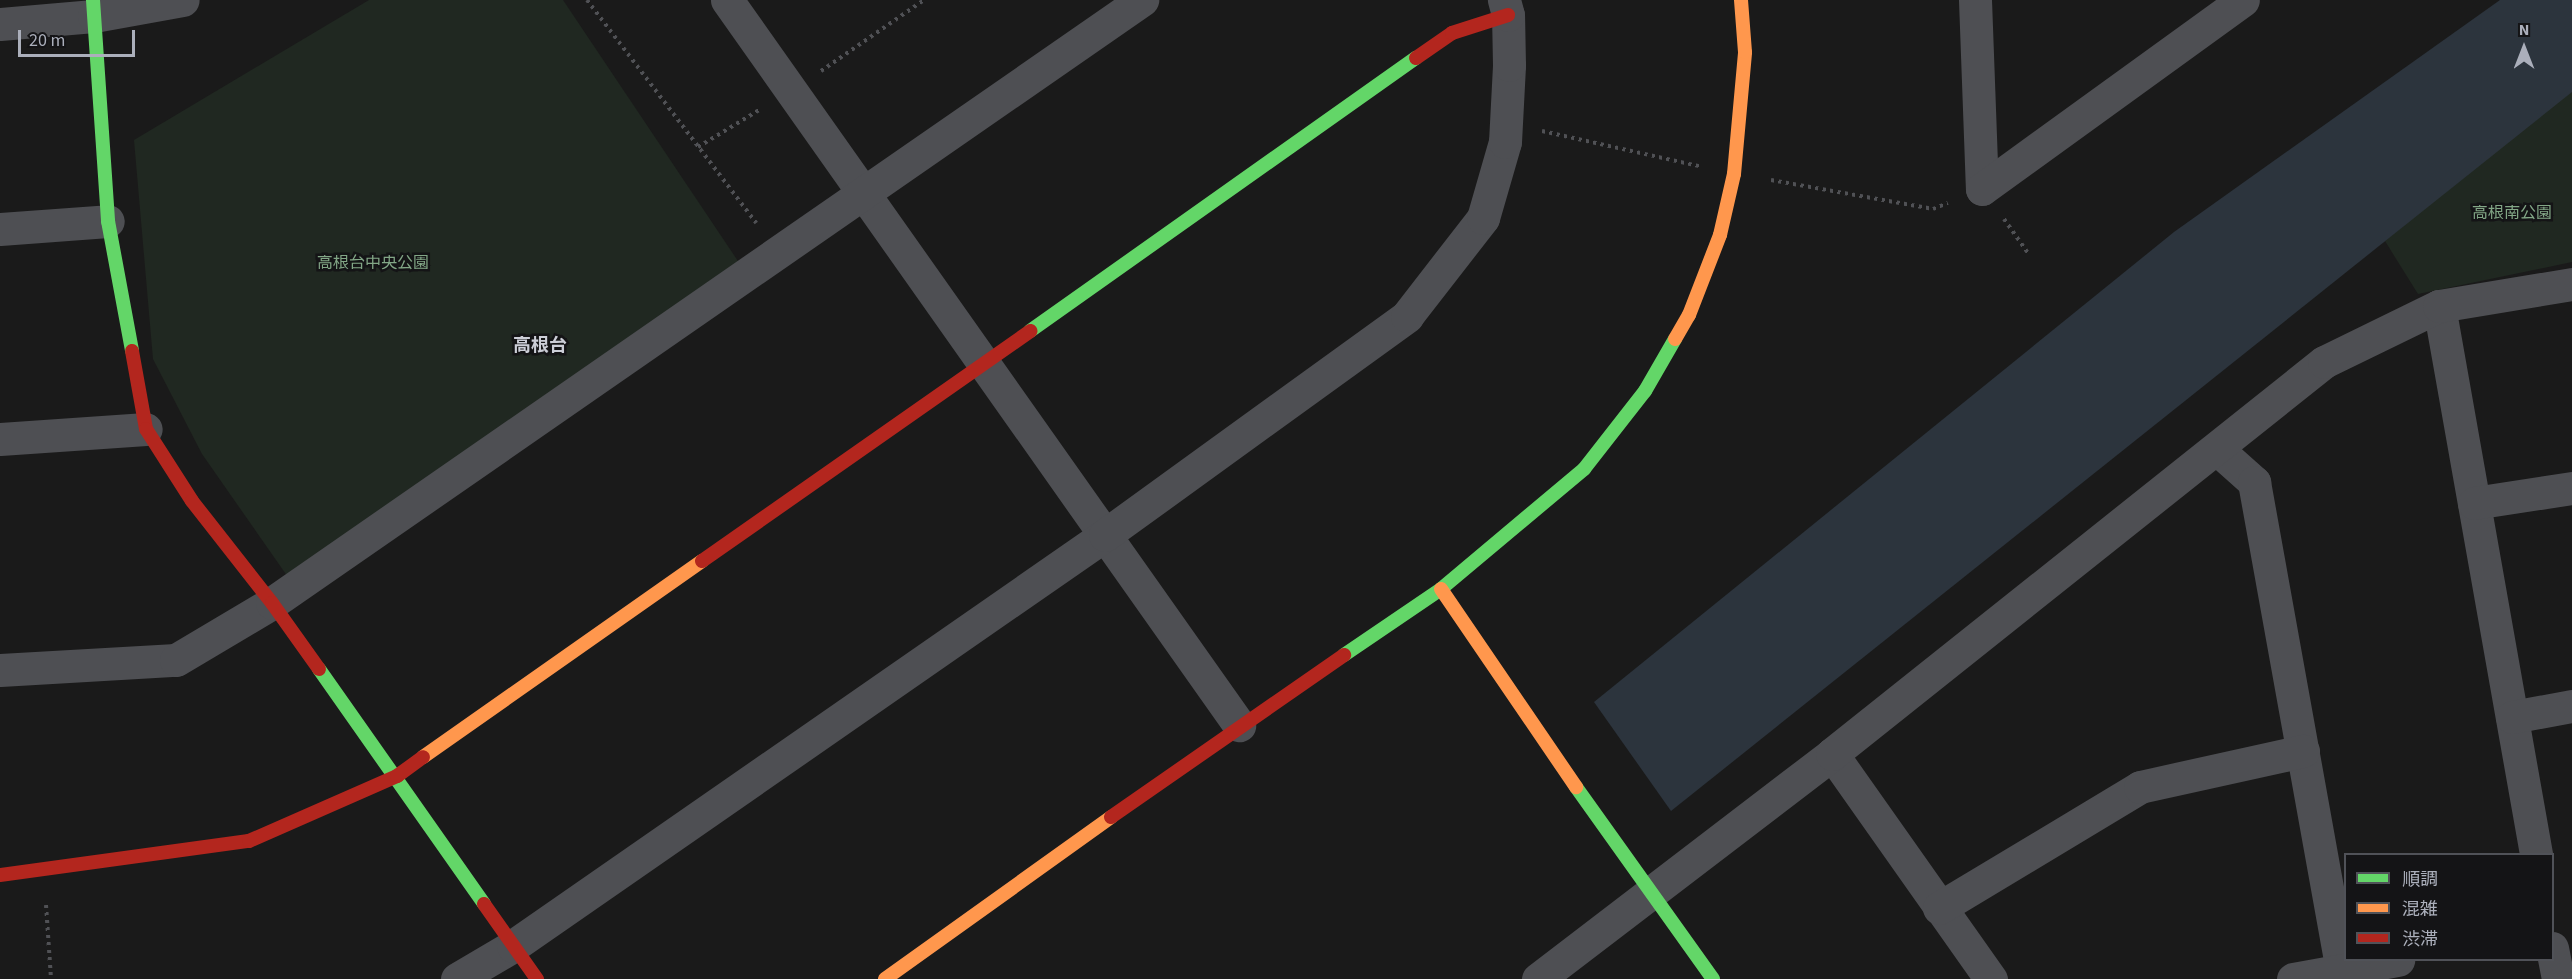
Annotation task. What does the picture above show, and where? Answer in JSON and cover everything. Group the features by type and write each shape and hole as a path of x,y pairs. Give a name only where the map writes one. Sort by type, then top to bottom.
{"street":[{"path":"0,24 93,8 183,0"},
{"path":"727,0 1239,725"},
{"path":"0,670 176,660 272,603 1142,0"},
{"path":"885,979 1239,725 1440,589 1584,469 1645,391 1689,315 1720,235 1734,174 1745,52 1741,0"},
{"path":"1975,0 1982,189"},
{"path":"1982,189 2244,0"},
{"path":"93,8 108,221 146,429 192,501 272,603 397,776 537,979"},
{"path":"0,875 249,841 397,776 1452,33 1506,8 1509,65 1505,142 1484,219 1407,316 1105,534 513,946 457,979"},
{"path":"0,230 108,221"},
{"path":"1538,979 1832,754 2324,363 2439,306 2572,284"},
{"path":"2439,306 2536,853"},
{"path":"0,439 146,429"},
{"path":"2217,448 2254,482 2342,969"},
{"path":"2474,503 2572,488"},
{"path":"1440,589 1596,817 1713,979"},
{"path":"2512,717 2572,706"},
{"path":"1939,908 2140,787 2303,751"},
{"path":"1832,754 1991,979"},
{"path":"2554,933 2572,930"},
{"path":"2554,954 2558,979"},
{"path":"2293,979 2392,961"}],"path":[{"path":"587,0 778,252"},
{"path":"1506,123 1734,174 1933,209 1982,189"},
{"path":"43,869 51,979"}],"green space":[{"name":"高根台中央公園","path":"369,0 563,0 752,282 297,590 202,454 153,359 134,140"},
{"name":"高根南公園","path":"2572,85 2572,262 2418,294 2385,241"}],"shaded area":[{"path":"2500,0 2572,0 2572,92 1671,811 1594,702 2174,232"}],"traffic: fast":[{"path":"93,0 108,221 132,351"},
{"path":"1030,331 1416,58"},
{"path":"1344,655 1441,589 1584,469 1645,391 1675,339"},
{"path":"319,669 484,904"},
{"path":"1576,787 1713,979"}],"traffic: slow":[{"path":"1675,339 1689,315 1720,235 1734,174 1745,52 1741,0"},
{"path":"423,757 702,561"},
{"path":"1441,589 1576,787"},
{"path":"885,979 1111,817"}],"traffic: jam":[{"path":"1416,58 1452,33 1508,15"},
{"path":"702,561 1030,331"},
{"path":"132,351 146,429 192,501 272,603 319,669"},
{"path":"1111,817 1344,655"},
{"path":"0,875 249,841 397,776 423,757"},
{"path":"484,904 537,979"}],"district":[{"name":"高根台","path":"540,346"}]}
